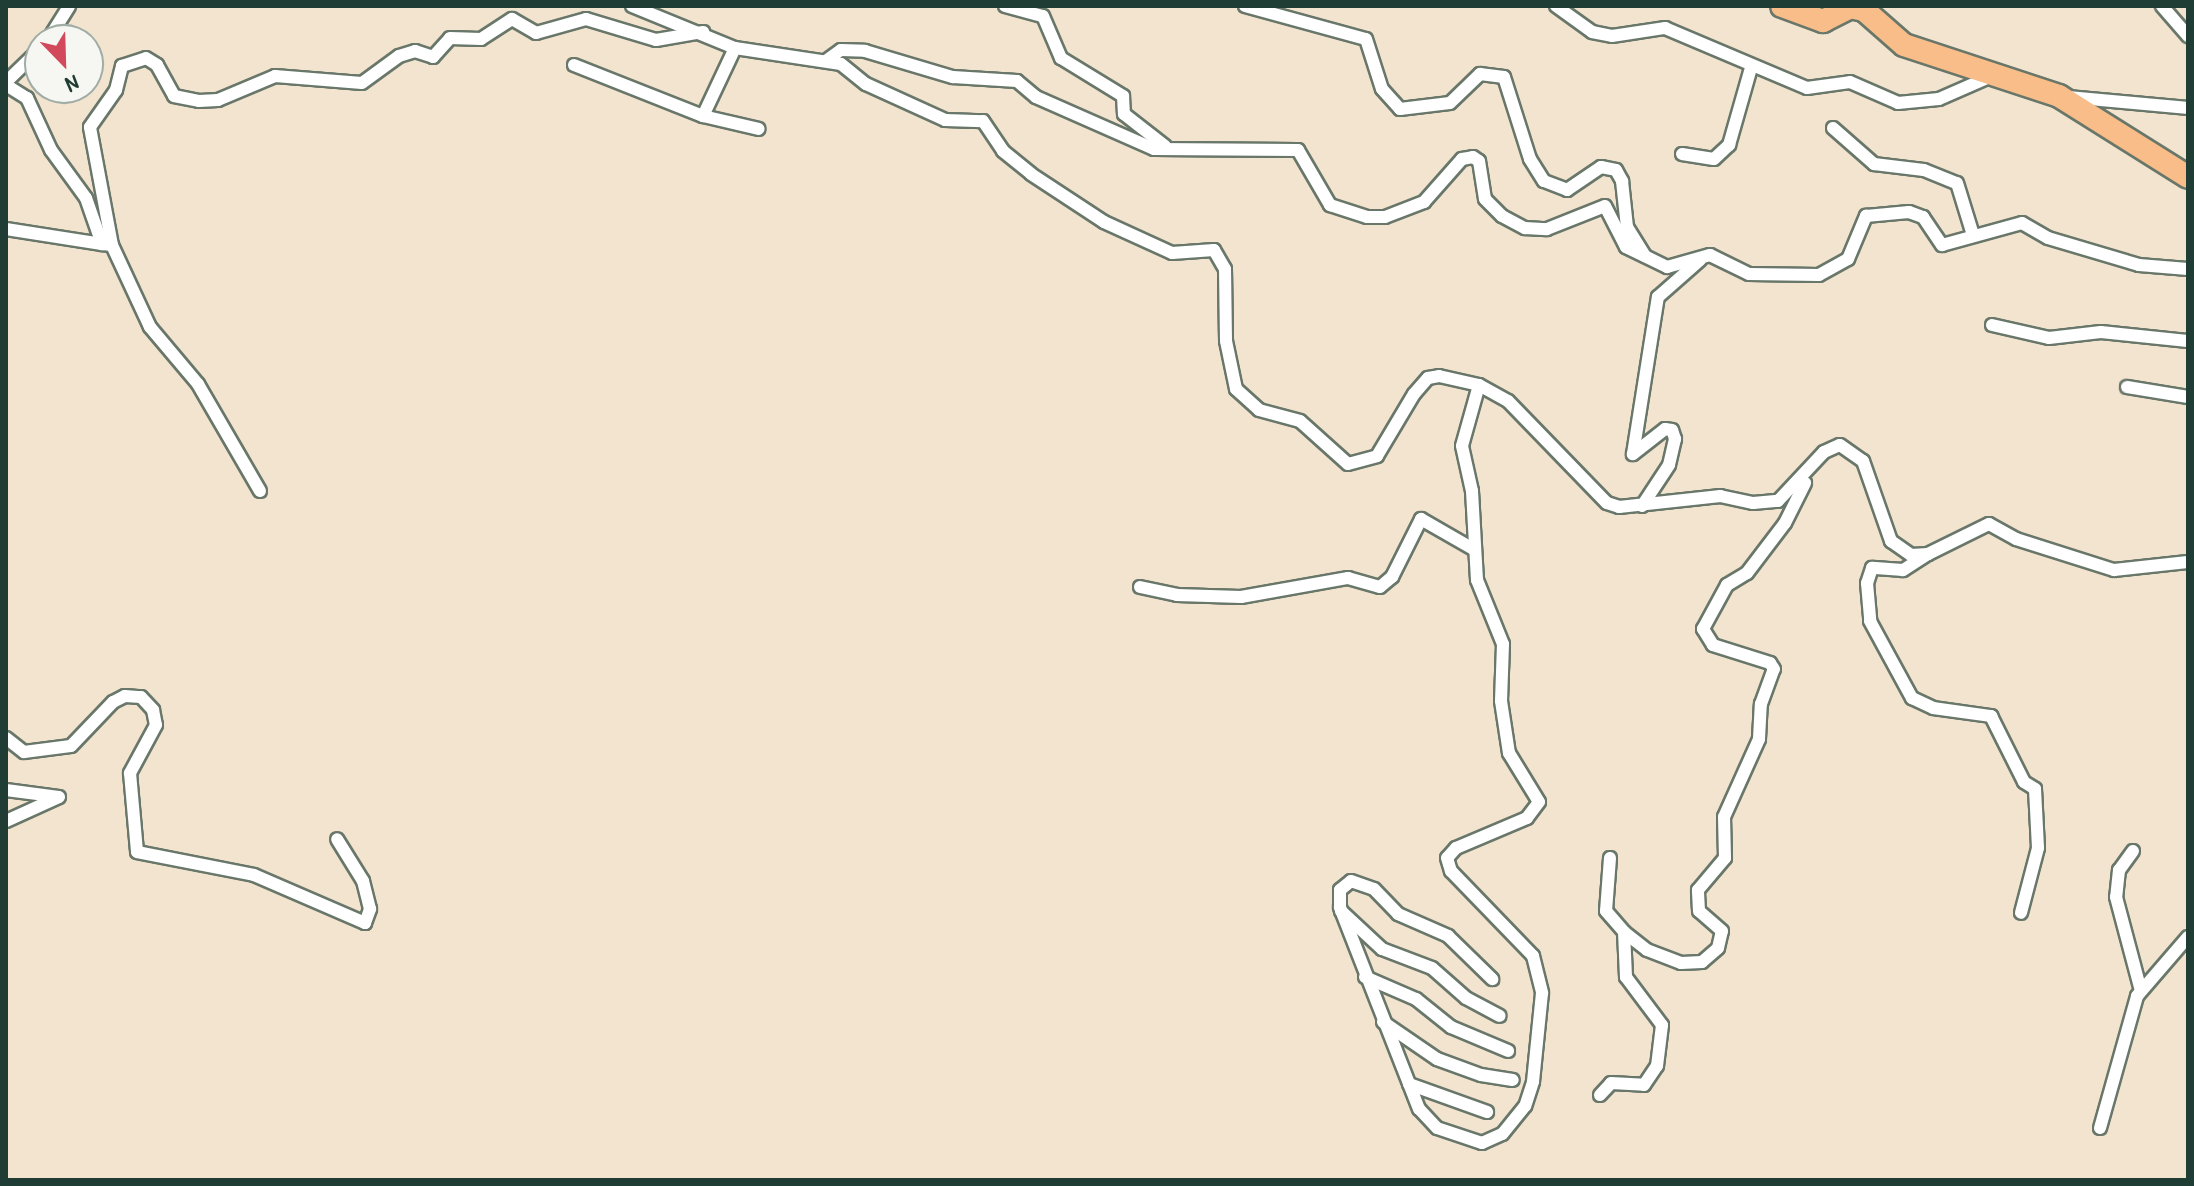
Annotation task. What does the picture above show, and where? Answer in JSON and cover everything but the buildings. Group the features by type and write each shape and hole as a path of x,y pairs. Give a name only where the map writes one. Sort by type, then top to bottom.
{"highway":[{"path":"1782,6 1823,21 1850,7 1864,10 1904,45 2059,96 2188,177"}],"street":[{"path":"58,24 69,6"},
{"path":"632,6 703,32 735,48 827,60 945,120 983,121 1003,151 1031,174 1104,222 1172,253 1217,252 1225,269 1226,341 1236,389 1259,410 1300,421 1348,464 1367,462 1385,448 1428,378 1479,385 1508,401 1607,503 1642,506 1720,496 1753,503 1778,501 1830,447 1850,448 1863,461 1891,541 1911,555 1928,554"},
{"path":"1005,6 1043,16 1061,58 1123,96 1124,114 1144,134 1183,153"},
{"path":"1245,6 1366,39 1382,89 1398,109 1448,104 1480,74 1504,77 1530,159 1544,181 1567,190 1601,167 1616,170 1622,181 1627,227 1647,258"},
{"path":"1556,6 1592,32 1612,36 1665,28 1751,68 1807,88 1850,82 1898,103 1949,97 1995,74"},
{"path":"2162,6 2188,36"},
{"path":"107,245 90,127 116,90 122,66 134,59 157,65 174,96 195,102 218,100 275,76 362,83 399,56 415,51 433,57 450,38 481,39 512,19 536,33 586,19 656,40 703,32"},
{"path":"703,116 735,48"},
{"path":"827,60 841,50 865,51 953,77 1015,80 1036,97 1141,146 1183,153 1245,146 1298,150 1330,205 1377,217 1424,202 1462,159 1473,157 1479,161 1484,196 1502,216 1525,228 1547,229 1605,206 1626,247 1667,267 1706,255 1749,274 1811,277 1848,259 1866,216 1873,213 1918,214 1942,245 2022,223 2048,238 2139,265 2188,269"},
{"path":"24,65 6,83 27,98 51,150 86,198 150,327 198,384 260,491"},
{"path":"574,65 703,116 759,129"},
{"path":"1682,154 1714,159 1729,145 1751,68"},
{"path":"2059,96 2188,108"},
{"path":"1833,128 1874,164 1924,170 1957,183 1973,235"},
{"path":"6,229 107,245"},
{"path":"1642,506 1669,465 1675,439 1672,430 1665,429 1633,454 1658,297 1706,255"},
{"path":"1992,325 2049,338 2112,332 2188,341"},
{"path":"1479,385 1462,446 1472,491 1479,588 1503,644 1504,735 1514,768 1539,802 1527,818 1456,848 1447,858 1451,871 1537,964 1542,993 1533,1082 1515,1118 1493,1140 1482,1143 1430,1124 1409,1084 1365,977 1341,911 1340,890 1359,881 1398,914 1448,936 1492,979"},
{"path":"2127,387 2188,397"},
{"path":"1610,858 1606,911 1624,932 1658,956 1689,964 1708,958 1722,942 1720,927 1699,911 1698,890 1725,858 1723,821 1759,739 1761,704 1774,669 1770,663 1713,645 1703,629 1727,585 1747,573 1793,512 1811,469"},
{"path":"1140,587 1177,595 1241,597 1348,578 1383,587 1421,519 1475,550"},
{"path":"2021,913 2038,848 2035,789 2024,782 1991,716 1933,708 1912,698 1870,621 1870,571 1877,567 1903,570 1989,524 2103,568 2126,571 2145,564 2188,562"},
{"path":"9,747 45,753 71,746 113,702 125,696 141,697 153,710 156,725 130,773 137,852 254,875 365,923 370,909 363,881 337,839"},
{"path":"6,790 59,797 6,821"},
{"path":"2133,851 2119,870 2116,897 2141,991"},
{"path":"1341,911 1382,949 1432,968 1466,998 1500,1016"},
{"path":"1600,1095 1611,1083 1644,1085 1657,1066 1662,1025 1626,977 1624,932"},
{"path":"2100,1128 2121,1039 2141,991 2152,984 2188,937"},
{"path":"1365,977 1416,999 1451,1027 1508,1051"},
{"path":"1383,1022 1437,1059 1481,1075 1513,1080"},
{"path":"1409,1084 1487,1112"}]}
